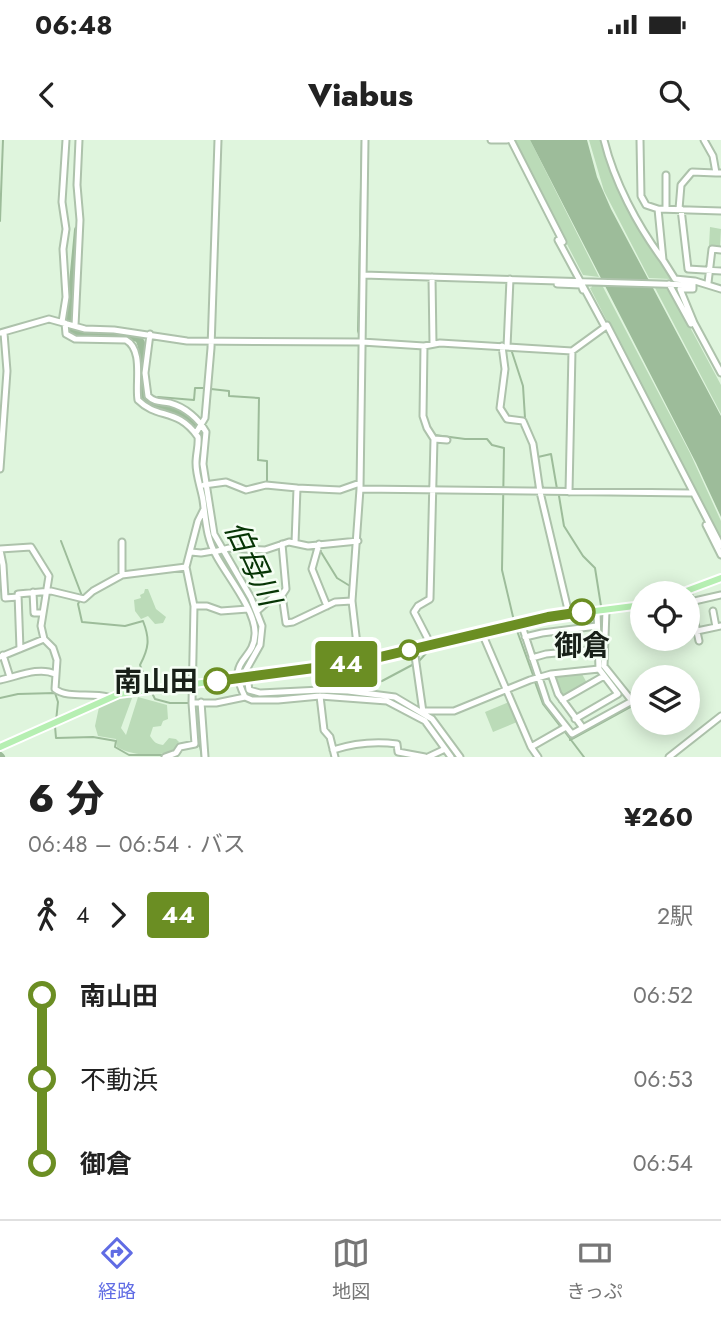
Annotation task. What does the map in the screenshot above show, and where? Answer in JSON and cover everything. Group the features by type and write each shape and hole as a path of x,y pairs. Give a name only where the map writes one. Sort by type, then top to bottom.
{"main road":[{"path":"700,586 721,578"},
{"path":"0,747 108,697 130,692 359,662 521,623 630,607"}],"street":[{"path":"66,140 62,178 66,229 63,249 66,334 75,339 126,340 132,343 136,351 138,400 152,411 175,416 199,429"},
{"path":"75,326 80,220 77,176 79,140"},
{"path":"218,140 212,340 205,418 199,429 196,467 205,527 214,551 248,610 256,632 254,642 238,667 236,678 245,698"},
{"path":"359,662 352,601 360,486 365,140"},
{"path":"491,140 508,140"},
{"path":"508,140 577,277 554,276 548,280"},
{"path":"508,140 721,547"},
{"path":"604,140 621,186 650,241 675,279 708,283 721,289"},
{"path":"640,140 642,201 650,208 721,211"},
{"path":"704,140 719,173 692,172 681,185 680,209 688,269 721,271"},
{"path":"666,174 666,209"},
{"path":"658,209 663,260"},
{"path":"558,240 583,281 721,555"},
{"path":"708,283 712,249 721,250"},
{"path":"362,275 665,284 694,282"},
{"path":"432,277 433,344"},
{"path":"510,279 500,408 508,419 523,421 533,444 541,492 569,614"},
{"path":"548,280 581,285 605,327"},
{"path":"694,282 693,289 680,289 694,323 721,373"},
{"path":"665,284 721,379"},
{"path":"0,469 7,372 2,333 49,319 75,326 187,341 362,342 424,346 505,346 572,351 605,327"},
{"path":"150,334 145,373 148,396 154,401 183,409 207,436 203,464 212,528 221,549 256,609 262,626 261,645 247,666 249,690 255,693 321,690 396,697 432,719 460,757"},
{"path":"424,346 424,416 426,428 434,439 430,599 418,606 414,612 431,645"},
{"path":"569,492 572,351"},
{"path":"434,439 447,440"},
{"path":"200,486 226,482 246,490 266,485 340,490 360,486 541,492 691,493"},
{"path":"295,543 297,488"},
{"path":"165,757 176,753 180,747 195,744 192,703 194,606 186,567 198,521 204,509"},
{"path":"706,525 721,547"},
{"path":"191,551 201,553 221,549 265,550 282,544 295,543 304,546 358,541"},
{"path":"122,542 122,575"},
{"path":"282,544 286,585 282,595 286,622 293,622 335,602 352,601"},
{"path":"319,544 312,569 327,606"},
{"path":"108,697 58,692 55,689 57,660 55,652 44,639 41,626 46,593 49,576 47,570 30,547 0,549 4,565 5,598 18,597 23,592 46,593 59,592 84,599 122,575 186,567"},
{"path":"33,592 34,613 43,613"},
{"path":"194,606 207,606 221,611 256,609 273,597 282,595"},
{"path":"700,600 721,595"},
{"path":"18,597 20,649"},
{"path":"521,623 547,702 572,734 632,701 604,666 606,610"},
{"path":"575,719 617,696 599,669 597,611"},
{"path":"700,630 719,626 713,611"},
{"path":"525,637 597,626"},
{"path":"482,633 531,747 538,757"},
{"path":"10,677 1,656 44,639"},
{"path":"414,649 422,713 452,757"},
{"path":"532,658 598,649"},
{"path":"422,713 454,711 551,674 599,669"},
{"path":"0,681 41,672 55,674"},
{"path":"551,674 562,700 583,729"},
{"path":"562,700 604,676"},
{"path":"192,703 216,703 245,698 278,700 368,695"},
{"path":"320,696 324,730 330,737 334,754 361,742 397,744 398,752 427,757 445,749"},
{"path":"201,702 205,757"},
{"path":"669,757 721,716"},
{"path":"531,747 566,727"}],"shaded area":[{"path":"513,140 530,140 599,277 583,275"},
{"path":"530,140 587,140 597,177 611,209 721,416 721,517 696,463"},
{"path":"589,140 602,140 611,169 671,279 649,278 604,191"},
{"path":"710,227 721,229 720,247 709,246"},
{"path":"591,284 602,285 690,453 721,521 721,542 590,288"},
{"path":"654,286 669,288 721,385 721,414"},
{"path":"148,589 156,609 166,617 163,623 155,624 148,616 141,619 135,611 134,600 141,598 140,595"},
{"path":"582,674 587,683 565,695 561,694 556,677"},
{"path":"123,696 132,698 121,728 126,735 138,697 167,705 168,719 163,721 161,726 153,727 150,736 163,745 169,738 176,739 179,742 173,751 137,754 117,747 116,739 98,736 95,726 99,707"},
{"path":"509,702 517,722 493,732 485,712"}],"waterway":[{"path":"0,221 3,140"},
{"path":"360,337 362,140"},
{"name":"伯母川","path":"78,230 69,325 82,334 119,334 138,338 142,349 142,388 146,401 188,417 202,434 199,465 210,534 252,609 256,625 256,640 249,655"},
{"path":"426,402 427,348"},
{"path":"511,349 523,386 525,418"},
{"path":"158,397 194,400 195,388 203,388"},
{"path":"211,389 229,391 229,396 259,398 258,460 267,461 267,483"},
{"path":"435,435 487,439 492,445 504,448 502,570 514,621"},
{"path":"537,454 538,457 551,454 557,489"},
{"path":"559,496 564,526 583,556 595,568 601,606"},
{"path":"298,516 298,535"},
{"path":"61,541 82,596 78,604 82,622 125,626 143,621 148,643 140,665 149,688"},
{"path":"22,545 32,544"},
{"path":"321,552 337,578 350,586 349,597"},
{"path":"602,660 603,615"},
{"path":"437,640 499,623 514,622"},
{"path":"516,628 533,675"},
{"path":"419,661 431,648"},
{"path":"370,684 382,681 414,664"},
{"path":"361,665 366,684"},
{"name":"伯母川","path":"242,682 245,691 253,697 319,694 371,696"},
{"path":"535,682 543,704 560,726"},
{"path":"0,698 18,694 55,693 58,702 56,721"},
{"path":"152,693 155,699 170,703 191,703"},
{"name":"伯母川","path":"384,697 395,700 428,720 456,757"},
{"path":"570,740 630,707"},
{"path":"55,726 56,738 93,737 116,741 115,747 129,755 165,755"},
{"path":"565,732 584,757"},
{"path":"196,742 200,746 202,757"}],"bus line":[{"name":"44","path":"217,681 359,662 548,617 582,612"}],"place":[{"name":"御倉","path":"582,612"},
{"name":"南山田","path":"217,681"}]}
